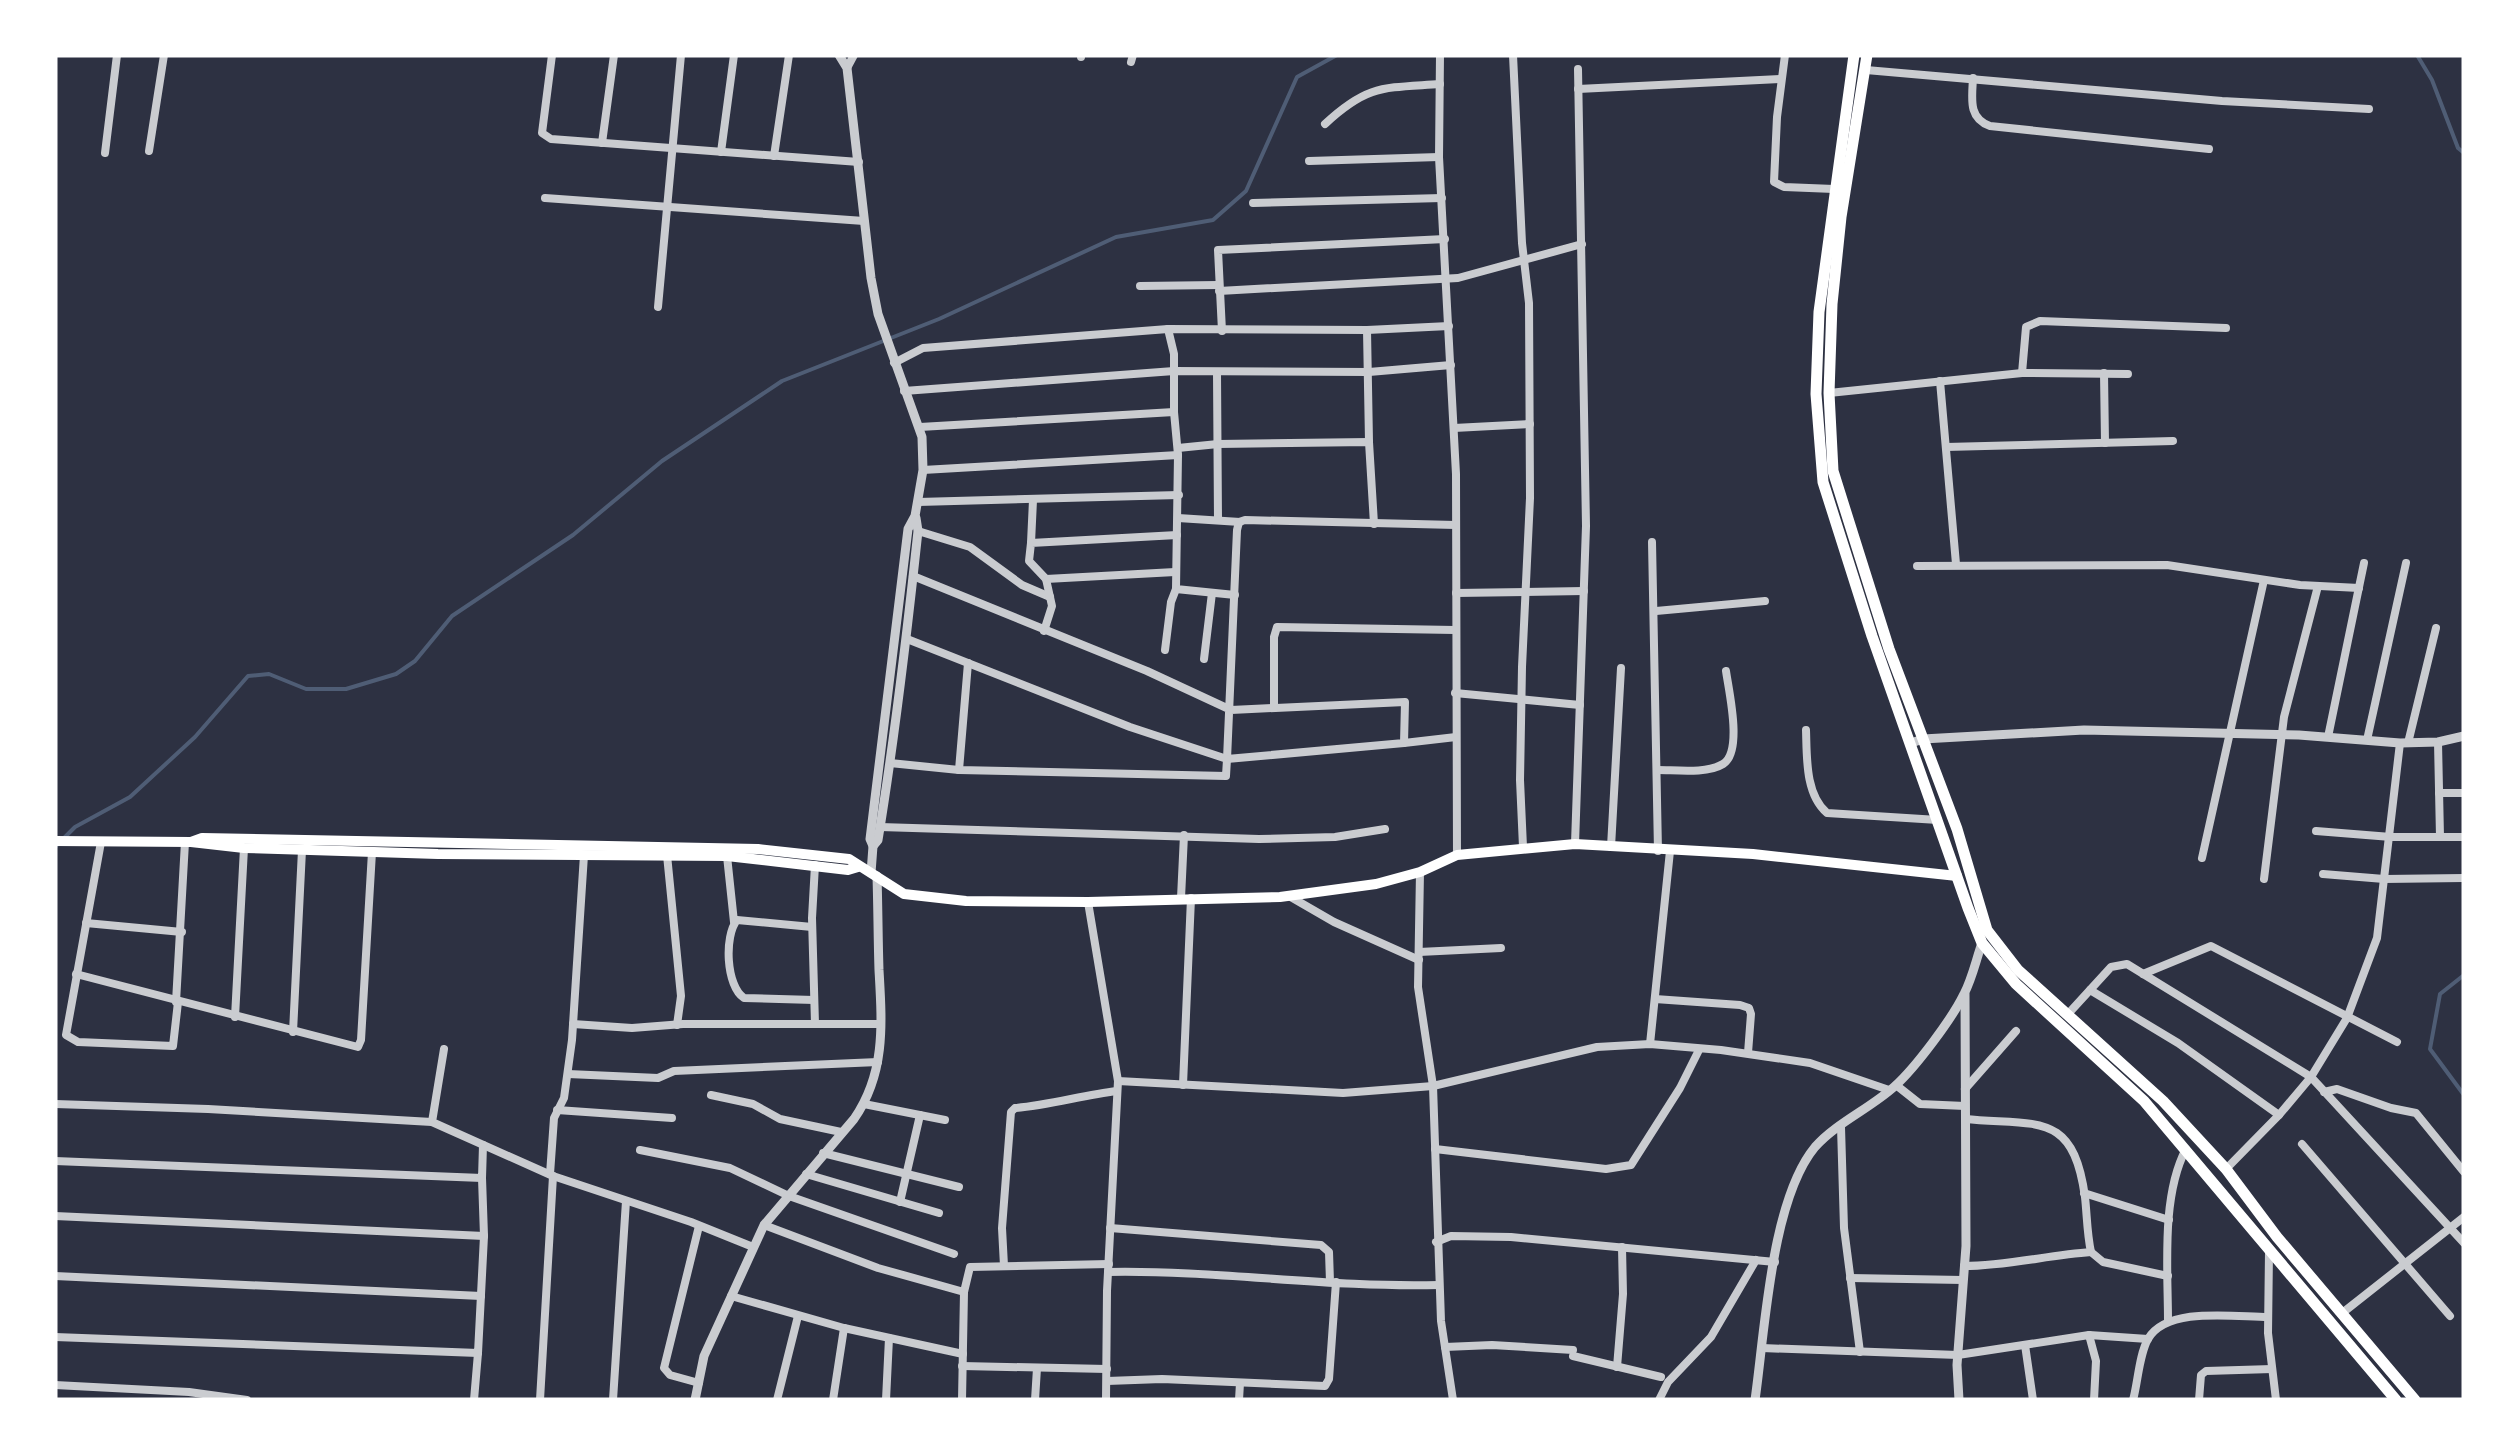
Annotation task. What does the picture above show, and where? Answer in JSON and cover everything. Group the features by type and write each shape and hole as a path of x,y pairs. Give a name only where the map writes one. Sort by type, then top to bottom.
{"main road":[{"path":"1829,270 1845,163 1854,55"},
{"path":"1867,55 1845,163 1834,189 1822,393 1823,482 1917,741 1938,820 1982,943 2016,984 2068,1014 2226,1168 2341,1314 2416,1400"},
{"path":"1917,741 1957,829 1987,930 1998,947 2042,999 2144,1101 2396,1400"},
{"path":"188,842 202,838 724,847 849,860 904,894 966,900 1088,902 1289,896 1376,884 1420,872 1457,854 1576,844 1753,854 1957,876"},
{"path":"55,840 188,842 372,852 668,854 727,856 848,870 858,867"}],"street":[{"path":"106,153 117,55"},
{"path":"149,151 164,55"},
{"path":"552,55 542,133 551,140 859,162"},
{"path":"602,143 614,55"},
{"path":"658,307 682,55"},
{"path":"722,152 734,55"},
{"path":"774,156 789,55"},
{"path":"695,1400 704,1356 764,1225 864,1104 878,1062 882,1024 870,839 908,529 915,516 923,470 920,427 878,314 848,68 839,55"},
{"path":"848,68 854,55"},
{"path":"1440,55 1440,157 1454,428 1457,854"},
{"path":"1513,55 1529,304 1530,498 1520,780 1523,847"},
{"path":"1785,55 1774,182 1784,187 1834,189"},
{"path":"1576,844 1584,591 1578,70"},
{"path":"1866,70 2369,109"},
{"path":"1973,78 1973,115 1990,126 2209,149"},
{"path":"1578,89 1780,80"},
{"path":"1326,124 1347,104 1374,89 1440,84"},
{"path":"1309,161 1440,157"},
{"path":"545,198 864,220"},
{"path":"1253,203 1442,198"},
{"path":"1222,331 1216,253 1222,249 1445,239"},
{"path":"1140,286 1219,288 1448,279 1582,244"},
{"path":"2022,373 2023,336 2026,328 2040,321 2226,328"},
{"path":"893,361 923,348 1168,329 1368,330 1450,326"},
{"path":"1165,650 1176,589 1180,496 1174,354 1168,329"},
{"path":"1368,330 1374,524"},
{"path":"904,390 1174,371 1369,372 1451,365"},
{"path":"1217,373 1218,520"},
{"path":"1822,393 2022,373 2128,374"},
{"path":"2104,374 2105,443"},
{"path":"1940,381 1956,564"},
{"path":"920,427 1174,412"},
{"path":"1454,428 1530,424"},
{"path":"1946,447 2173,441"},
{"path":"923,470 1178,452 1218,444 1369,442"},
{"path":"918,502 1180,496"},
{"path":"1033,500 1029,562 1046,579 1052,606 1044,630"},
{"path":"873,846 880,827 907,640 918,530 915,516"},
{"path":"1178,518 1456,525"},
{"path":"890,762 959,770 1226,776 1240,522"},
{"path":"918,530 970,547 1022,585 1050,598"},
{"path":"1031,543 1177,535"},
{"path":"1650,1044 1664,851 1652,542"},
{"path":"2367,740 2406,562"},
{"path":"2328,737 2364,563"},
{"path":"1917,566 2168,565 2264,580 2359,588"},
{"path":"1046,579 1175,572"},
{"path":"913,576 1147,671 1231,710 1406,702 1404,743"},
{"path":"2202,858 2264,580"},
{"path":"2264,879 2280,736 2318,586"},
{"path":"1176,589 1235,595"},
{"path":"1456,593 1584,591"},
{"path":"1204,659 1212,593"},
{"path":"1656,611 1765,601"},
{"path":"1274,708 1277,628 1456,630"},
{"path":"2226,1168 2311,1077 2347,1018 2378,938 2404,743 2436,628"},
{"path":"907,640 1130,727 1227,759 1456,737"},
{"path":"959,770 968,663"},
{"path":"1611,848 1621,668"},
{"path":"1658,770 1713,768 1731,756 1733,724 1726,671"},
{"path":"1455,693 1580,706"},
{"path":"1806,730 1812,789 1827,814 1938,820"},
{"path":"1917,741 2084,730 2404,743 2464,736"},
{"path":"2438,742 2440,838"},
{"path":"2439,793 2464,793"},
{"path":"880,827 1335,837 1385,829"},
{"path":"2316,832 2464,837"},
{"path":"1183,1085 1184,836"},
{"path":"100,842 66,1035 72,1041 173,1046 188,842"},
{"path":"235,1017 244,848"},
{"path":"293,1032 302,850"},
{"path":"76,974 354,1048 361,1043 372,852"},
{"path":"540,1400 554,1118 564,1098 568,1074 584,854"},
{"path":"668,854 681,996 677,1025"},
{"path":"727,856 734,922 730,934 731,981 740,996 750,1000 814,1000"},
{"path":"815,865 815,1024"},
{"path":"1420,872 1418,988 1433,1086 1436,1242 1454,1400"},
{"path":"2323,874 2384,879 2464,878"},
{"path":"1289,896 1334,922 1419,956 1502,948"},
{"path":"1088,902 1118,1086 1108,1268 1106,1400"},
{"path":"734,922 742,919 812,927"},
{"path":"86,923 182,932"},
{"path":"1755,1400 1775,1262 1797,1177 1817,1144 1892,1088 1964,994 1982,943"},
{"path":"2143,974 2212,946 2396,1042"},
{"path":"2068,1014 2119,963 2126,964 2311,1077 2464,1244"},
{"path":"2090,990 2178,1043 2279,1115"},
{"path":"1959,1400 1964,1266 1964,994"},
{"path":"1655,999 1748,1008 1752,1014 1748,1054"},
{"path":"573,1024 632,1028 882,1024"},
{"path":"1965,1089 2016,1031"},
{"path":"1004,1266 1002,1228 1011,1112 1118,1086 1183,1085 1343,1093 1433,1086 1596,1047 1650,1044 1810,1064 1892,1088 1920,1104 1965,1106"},
{"path":"432,1122 444,1048"},
{"path":"1435,1149 1606,1169 1631,1166 1699,1050"},
{"path":"568,1074 658,1078 674,1071 878,1062"},
{"path":"2324,1092 2336,1089 2416,1114 2464,1172"},
{"path":"711,1094 753,1104 780,1119 842,1132"},
{"path":"55,1104 208,1108 432,1122 552,1175 753,1247"},
{"path":"864,1104 945,1120"},
{"path":"557,1110 672,1118"},
{"path":"900,1202 920,1115"},
{"path":"1965,1120 2043,1127 2067,1138 2075,1151 2084,1193 2091,1252"},
{"path":"1841,1127 1844,1228 1860,1352"},
{"path":"2302,1144 2450,1316"},
{"path":"474,1400 484,1236 483,1145"},
{"path":"2168,1321 2169,1220 2186,1149"},
{"path":"640,1150 730,1168 789,1196 954,1254"},
{"path":"823,1152 959,1187"},
{"path":"55,1161 482,1178"},
{"path":"806,1174 939,1214"},
{"path":"2084,1193 2169,1220"},
{"path":"614,1400 626,1201"},
{"path":"55,1216 484,1236"},
{"path":"2341,1314 2464,1217"},
{"path":"764,1225 878,1268 964,1292"},
{"path":"699,1226 664,1368 670,1375 700,1384"},
{"path":"1107,1381 1162,1379 1313,1387 1328,1383 1333,1282 1329,1252 1321,1246 1110,1228"},
{"path":"1436,1242 1451,1236 1510,1237 1775,1262"},
{"path":"1616,1368 1622,1248"},
{"path":"2269,1248 2268,1317 2276,1400"},
{"path":"1964,1266 2001,1266 2055,1254 2091,1252 2104,1262 2168,1276"},
{"path":"1659,1400 1668,1382 1711,1337 1756,1260"},
{"path":"962,1400 964,1292 970,1267 1108,1268 1391,1286 1439,1284"},
{"path":"55,1276 481,1296"},
{"path":"1850,1278 1963,1280"},
{"path":"731,1296 844,1328 964,1354"},
{"path":"777,1400 798,1316"},
{"path":"2133,1400 2148,1339 2168,1321 2185,1316 2268,1317"},
{"path":"833,1400 844,1328"},
{"path":"1762,1348 1958,1355 2089,1335 2148,1339"},
{"path":"2089,1335 2096,1361 2094,1400"},
{"path":"55,1338 478,1353"},
{"path":"886,1400 889,1338"},
{"path":"1446,1347 1492,1345 1573,1353 1616,1368 1661,1377"},
{"path":"2025,1345 2033,1400"},
{"path":"962,1366 1107,1369"},
{"path":"1035,1400 1037,1368"},
{"path":"2199,1400 2201,1375 2206,1371 2272,1370"},
{"path":"1239,1400 1240,1383"},
{"path":"55,1385 189,1392 248,1400"}],"waterway":[{"path":"55,847 75,827 130,797 195,737 248,676 269,674 306,689 346,689 396,674 415,661 452,616 573,535 662,461 782,381 939,319 1116,237 1213,220 1246,191 1297,77 1337,55"},
{"path":"2417,55 2432,80 2458,148 2464,153"},
{"path":"2464,975 2440,994 2430,1049 2464,1095"}]}
